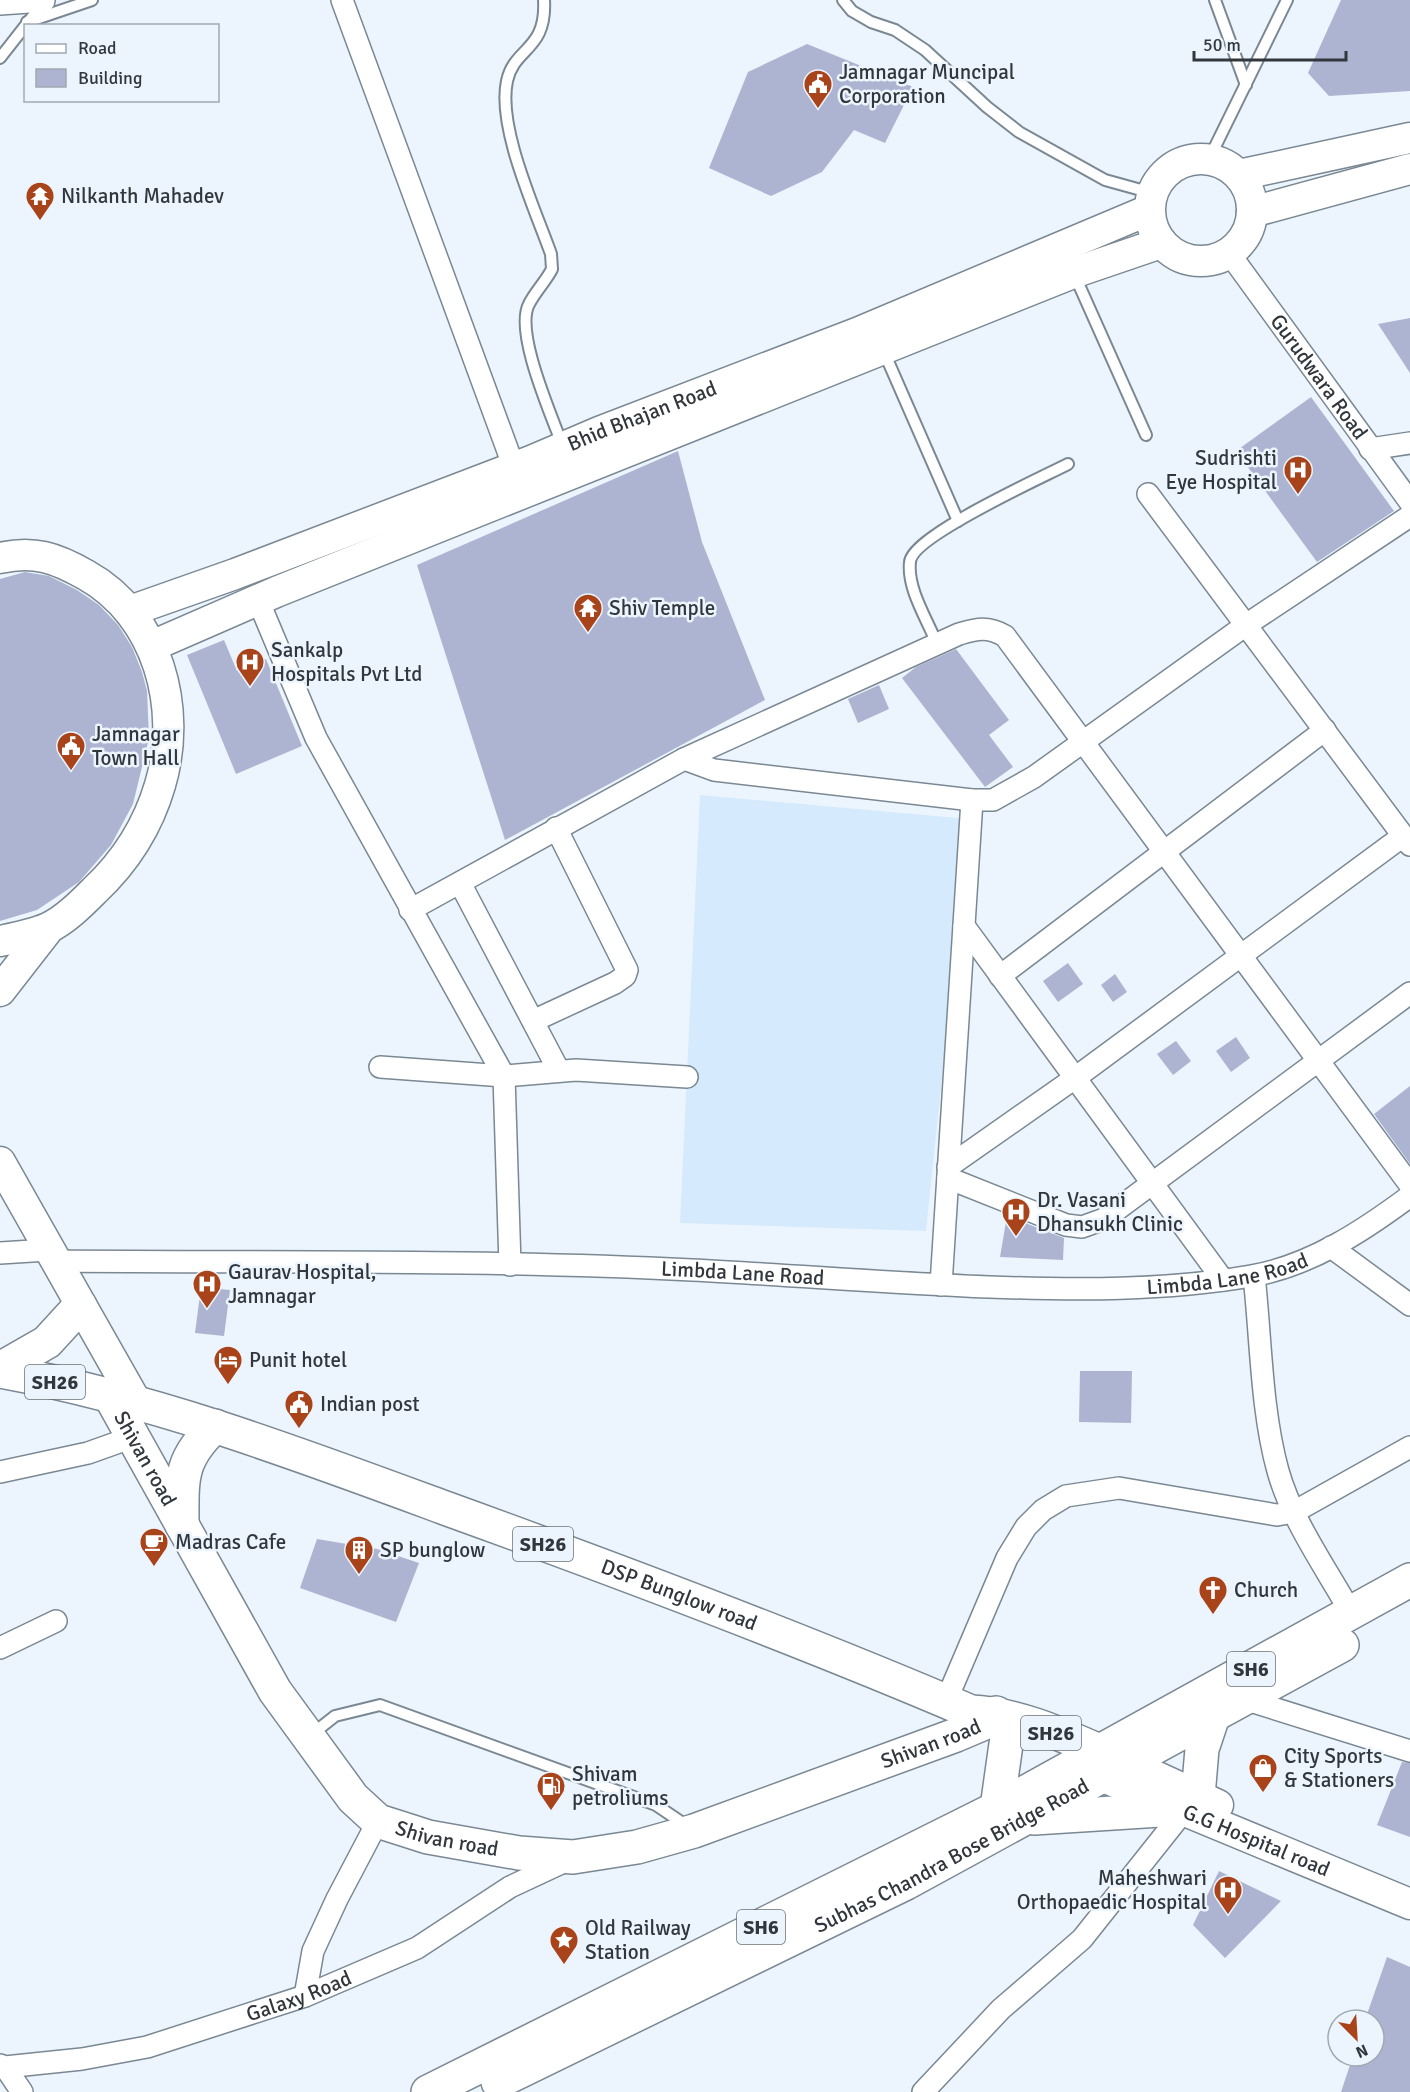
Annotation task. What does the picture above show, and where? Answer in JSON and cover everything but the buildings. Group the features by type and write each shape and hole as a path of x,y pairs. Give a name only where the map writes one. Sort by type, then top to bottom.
{"main road":[{"path":"1239,175 1410,138"},
{"path":"1191,159 1209,159 1226,165 1239,175 1248,188 1252,212 1246,235 1229,253 1207,262 1191,261 1174,255 1161,243 1152,228 1151,202 1161,177 1174,166 1191,159"},
{"path":"1252,212 1410,169"},
{"name":"Bhid Bhajan Road","path":"152,646 519,480 563,447 857,333 1151,202"},
{"name":"Bhid Bhajan Road","path":"130,611 519,480 883,349 1073,273 1161,243"},
{"path":"0,558 19,554 55,558 111,591 130,611 152,646 165,685 168,735 160,784 141,832 117,869 82,903 49,927 0,991"},
{"path":"0,941 49,927"},
{"path":"0,1162 80,1306 123,1398"},
{"path":"0,1370 47,1342 80,1306"},
{"name":"SH26","path":"0,1370 123,1398"},
{"name":"DSP Bunglow road","path":"123,1398 215,1426 610,1568 980,1718 1100,1763"},
{"name":"Shivan road","path":"123,1398 133,1437 275,1691 307,1738 353,1798 378,1821 451,1841 519,1853 573,1857 637,1847 694,1831 980,1718"},
{"path":"182,1527 182,1484 187,1460 199,1442 215,1426"},
{"name":"SH6","path":"1100,1763 1410,1580"},
{"name":"SH6","path":"1100,1763 1214,1716 1410,1606"},
{"path":"1028,1818 1186,1806 1214,1716"},
{"path":"980,1718 997,1808"},
{"name":"G.G Hospital road","path":"1100,1763 1186,1806 1410,1904"},
{"name":"Subhas Chandra Bose Bridge Road","path":"428,2092 997,1808 1100,1763"},
{"name":"Subhas Chandra Bose Bridge Road","path":"477,2092 906,1883 1028,1818 1100,1763"},
{"name":"G.G Hospital road","path":"1186,1806 1309,1843 1410,1881"}],"street":[{"path":"0,4 45,0"},
{"path":"342,0 519,480"},
{"name":"Gurudwara Road","path":"1229,253 1410,502"},
{"path":"1370,449 1410,443"},
{"path":"948,1172 1240,956 1407,840 1148,494"},
{"path":"684,759 714,770 972,800 993,800 1012,791 1083,743 1246,625 1410,516"},
{"path":"258,600 316,738 504,1076 510,1265"},
{"path":"410,910 684,759 937,644 979,628 994,630 1005,636 1410,1185"},
{"path":"1000,976 1325,730"},
{"path":"941,1285 972,800"},
{"path":"533,1021 615,983 625,976 627,970 556,828"},
{"path":"460,883 559,1071"},
{"path":"964,926 1223,1280"},
{"path":"948,1172 1066,1225 1082,1227 1104,1219 1410,993"},
{"path":"380,1067 504,1076 559,1071 687,1077"},
{"name":"Limbda Lane Road","path":"0,1253 694,1270 1068,1290 1181,1285 1254,1276 1298,1263 1331,1247 1410,1196"},
{"path":"1331,1247 1410,1305"},
{"path":"1254,1276 1269,1416 1278,1471 1294,1512 1351,1613"},
{"path":"0,1472 88,1453 133,1437"},
{"path":"980,1718 1007,1558 1026,1527 1043,1510 1066,1497 1119,1488 1277,1515 1294,1512 1410,1447"},
{"path":"0,1648 56,1621"},
{"path":"1244,1699 1410,1750"},
{"path":"923,2092 1001,2009 1082,1939 1186,1806"},
{"path":"305,1996 313,1952 337,1899 378,1821"},
{"name":"Galaxy Road","path":"3,2066 82,2059 147,2047 305,1996 417,1948 510,1887 573,1857"},
{"path":"3,2066 22,2092"}],"lane":[{"path":"27,22 45,0"},
{"path":"27,22 92,0"},
{"path":"544,0 545,17 538,38 507,79 505,107 513,145 551,254 552,269 528,305 526,329 530,355 563,447"},
{"path":"843,0 852,11 871,22 896,30 925,50 987,107 1020,132 1105,180 1151,202"},
{"path":"1215,0 1246,85"},
{"path":"1209,159 1287,0"},
{"path":"0,58 24,26"},
{"path":"1073,273 1146,435"},
{"path":"883,349 958,521"},
{"path":"937,644 910,581 910,559 918,547 937,532 1068,464"},
{"path":"307,1738 335,1716 380,1705 656,1805 694,1831"}],"shaded area":[{"path":"700,795 969,819 926,1231 680,1223"}],"place":[{"name":"Jamnagar Muncipal Corporation","path":"818,110"},
{"name":"Nilkanth Mahadev","path":"40,222"},
{"name":"Sudrishti Eye Hospital","path":"1298,496"},
{"name":"Shiv Temple","path":"588,634"},
{"name":"Sankalp Hospitals Pvt Ltd","path":"250,688"},
{"name":"Jamnagar Town Hall","path":"71,772"},
{"name":"Dr. Vasani Dhansukh Clinic","path":"1016,1238"},
{"name":"Gaurav Hospital, Jamnagar","path":"207,1310"},
{"name":"Punit hotel","path":"228,1386"},
{"name":"Indian post","path":"299,1430"},
{"name":"Madras Cafe","path":"154,1568"},
{"name":"SP bunglow","path":"359,1576"},
{"name":"Church","path":"1213,1616"},
{"name":"City Sports & Stationers","path":"1263,1794"},
{"name":"Shivam petroliums","path":"551,1812"},
{"name":"Maheshwari Orthopaedic Hospital","path":"1228,1916"},
{"name":"Old Railway Station","path":"564,1966"}]}
